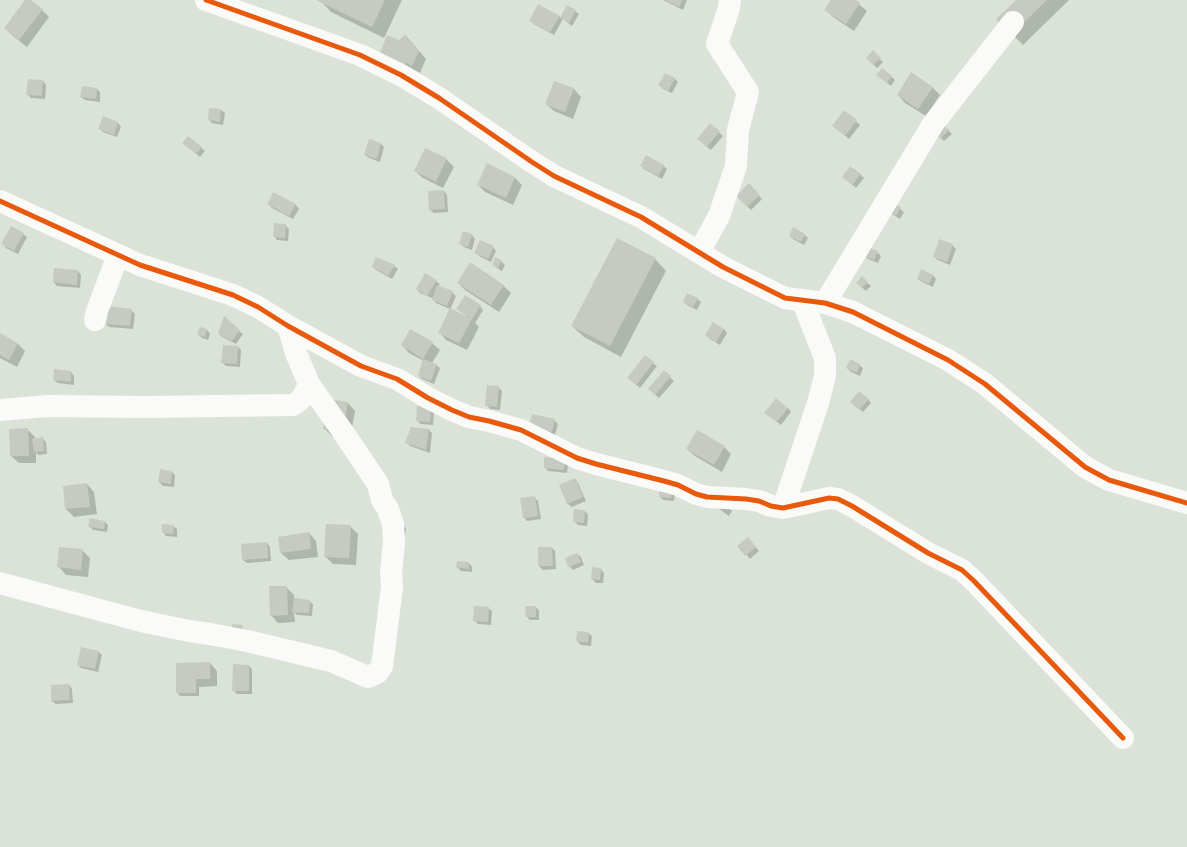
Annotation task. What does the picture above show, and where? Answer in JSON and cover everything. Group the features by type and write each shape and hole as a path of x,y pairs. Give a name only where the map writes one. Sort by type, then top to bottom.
{"street":[{"path":"206,0 360,55 401,75 439,98 554,176 642,216 723,267 785,298 825,303 853,312 948,360 985,384 1085,468 1109,480 1187,503"},
{"path":"699,252 719,216 736,166 738,130 748,92 717,44 729,8 730,0"},
{"path":"825,303 933,124 1013,22"},
{"path":"0,201 140,265 233,295 258,307 288,326 361,366 397,379 428,398 452,410 469,417 521,430 577,458 678,485 696,494 707,497 746,499 783,508 829,498 838,499 852,506 928,553 962,570 1123,738"},
{"path":"95,320 98,306 118,255"},
{"path":"783,508 813,419 825,376 825,358 802,300"},
{"path":"0,583 141,621 247,641 331,661 368,677 377,673 382,666 392,587 391,573 394,541 393,524 388,509 382,500 378,484 309,384 296,353 288,326"},
{"path":"0,410 47,406 146,407 293,405 299,402 309,384"}],"building":[{"path":"25,0 31,0 43,9 19,40 4,28"},
{"path":"316,0 385,0 372,27"},
{"path":"665,0 682,0 679,7"},
{"path":"831,0 856,0 860,3 846,24 824,10"},
{"path":"1016,0 1047,0 1011,35 996,19"},
{"path":"538,4 560,16 550,32 529,21"},
{"path":"567,5 576,10 569,23 560,18"},
{"path":"406,34 407,39 413,42 414,46 419,51 412,66 406,63 402,68 378,58 387,35 399,40"},
{"path":"873,50 881,58 873,65 866,58"},
{"path":"882,68 892,76 887,83 876,75"},
{"path":"911,72 933,87 918,109 897,95"},
{"path":"665,73 675,78 668,91 658,85"},
{"path":"28,79 43,80 42,96 26,95"},
{"path":"554,81 574,88 565,112 545,104"},
{"path":"82,86 97,88 96,99 80,97"},
{"path":"209,108 221,109 220,122 208,120"},
{"path":"844,110 857,120 845,136 832,126"},
{"path":"103,116 118,122 114,135 98,129"},
{"path":"941,122 949,130 940,139 932,131"},
{"path":"710,123 720,131 707,147 697,139"},
{"path":"188,136 202,147 196,154 182,143"},
{"path":"369,139 381,143 377,159 364,155"},
{"path":"425,148 447,158 436,182 414,171"},
{"path":"646,155 664,165 658,176 640,166"},
{"path":"487,163 515,177 506,198 477,185"},
{"path":"850,166 861,174 852,185 842,177"},
{"path":"749,183 760,195 747,207 736,196"},
{"path":"444,190 445,209 429,210 428,191"},
{"path":"273,192 296,204 289,216 267,204"},
{"path":"892,202 901,207 896,216 887,211"},
{"path":"274,223 286,224 285,238 273,237"},
{"path":"11,226 24,233 14,251 1,244"},
{"path":"793,227 805,234 801,242 789,236"},
{"path":"463,231 472,234 468,247 459,244"},
{"path":"617,238 656,258 610,346 571,326"},
{"path":"939,239 953,244 947,262 933,257"},
{"path":"480,240 494,246 488,259 474,253"},
{"path":"867,247 878,251 874,260 863,256"},
{"path":"376,257 395,265 388,276 372,267"},
{"path":"495,257 502,260 498,268 492,265"},
{"path":"470,262 504,285 491,305 457,283"},
{"path":"54,268 78,270 77,285 53,282"},
{"path":"921,269 933,275 929,284 917,279"},
{"path":"425,273 437,280 427,296 416,289"},
{"path":"862,276 868,282 862,288 856,283"},
{"path":"437,285 453,291 447,306 432,300"},
{"path":"687,293 698,298 693,307 683,302"},
{"path":"465,295 481,305 472,319 456,309"},
{"path":"106,306 132,309 130,326 104,324"},
{"path":"450,308 472,319 459,343 438,333"},
{"path":"224,316 240,330 232,341 218,334"},
{"path":"713,322 724,329 716,342 705,335"},
{"path":"200,327 207,329 205,337 197,335"},
{"path":"410,329 433,342 423,359 401,345"},
{"path":"0,333 18,343 9,360 0,355"},
{"path":"223,345 238,346 237,364 221,363"},
{"path":"645,355 654,362 636,385 627,378"},
{"path":"423,359 437,364 431,381 418,376"},
{"path":"850,359 860,364 857,373 846,368"},
{"path":"54,369 71,371 71,382 53,380"},
{"path":"664,370 671,376 655,395 648,389"},
{"path":"487,385 499,386 497,407 485,406"},
{"path":"859,391 869,399 859,410 850,402"},
{"path":"776,398 788,408 777,422 764,413"},
{"path":"328,399 348,402 343,432 323,429"},
{"path":"417,406 431,407 430,422 416,421"},
{"path":"532,414 555,419 552,432 529,427"},
{"path":"411,427 429,429 426,450 405,443"},
{"path":"28,428 29,456 10,456 9,429"},
{"path":"697,430 725,446 714,465 686,449"},
{"path":"43,437 44,451 34,452 32,439"},
{"path":"544,457 565,459 564,470 544,468"},
{"path":"160,469 172,471 171,484 158,482"},
{"path":"575,478 583,497 567,504 559,485"},
{"path":"87,483 90,507 65,509 63,486"},
{"path":"659,488 672,489 671,498 659,497"},
{"path":"535,496 538,516 523,518 520,498"},
{"path":"574,509 585,510 584,523 573,522"},
{"path":"90,518 105,521 104,529 88,527"},
{"path":"162,524 174,525 173,534 162,533"},
{"path":"326,524 351,525 349,558 324,557"},
{"path":"309,532 311,549 280,553 278,537"},
{"path":"748,537 756,547 745,556 737,546"},
{"path":"267,542 268,558 242,560 241,544"},
{"path":"59,547 83,549 81,570 57,567"},
{"path":"538,547 552,547 553,566 538,566"},
{"path":"577,553 581,562 568,567 565,558"},
{"path":"457,561 469,562 469,569 456,567"},
{"path":"592,567 601,568 600,580 591,579"},
{"path":"269,586 287,586 288,615 270,616"},
{"path":"294,598 310,600 309,613 292,612"},
{"path":"474,606 489,607 488,622 473,621"},
{"path":"525,606 536,606 536,617 526,617"},
{"path":"232,624 243,625 242,634 231,633"},
{"path":"577,631 589,632 588,643 576,641"},
{"path":"81,647 99,651 95,669 77,665"},
{"path":"210,662 210,679 196,679 196,693 176,693 176,663"},
{"path":"233,664 249,665 249,691 232,691"},
{"path":"69,684 70,700 51,701 51,685"}],"cycle path":[{"path":"206,0 360,55 401,75 439,98 554,176 641,217 723,267 785,298 825,303 853,312 948,360 985,384 1085,467 1109,480 1187,503"},
{"path":"0,201 140,265 233,295 258,307 288,326 361,366 397,379 428,398 452,410 469,417 521,430 577,458 678,485 696,494 707,497 746,499 783,508 829,498 838,499 852,506 928,553 962,570 1123,738"}]}
